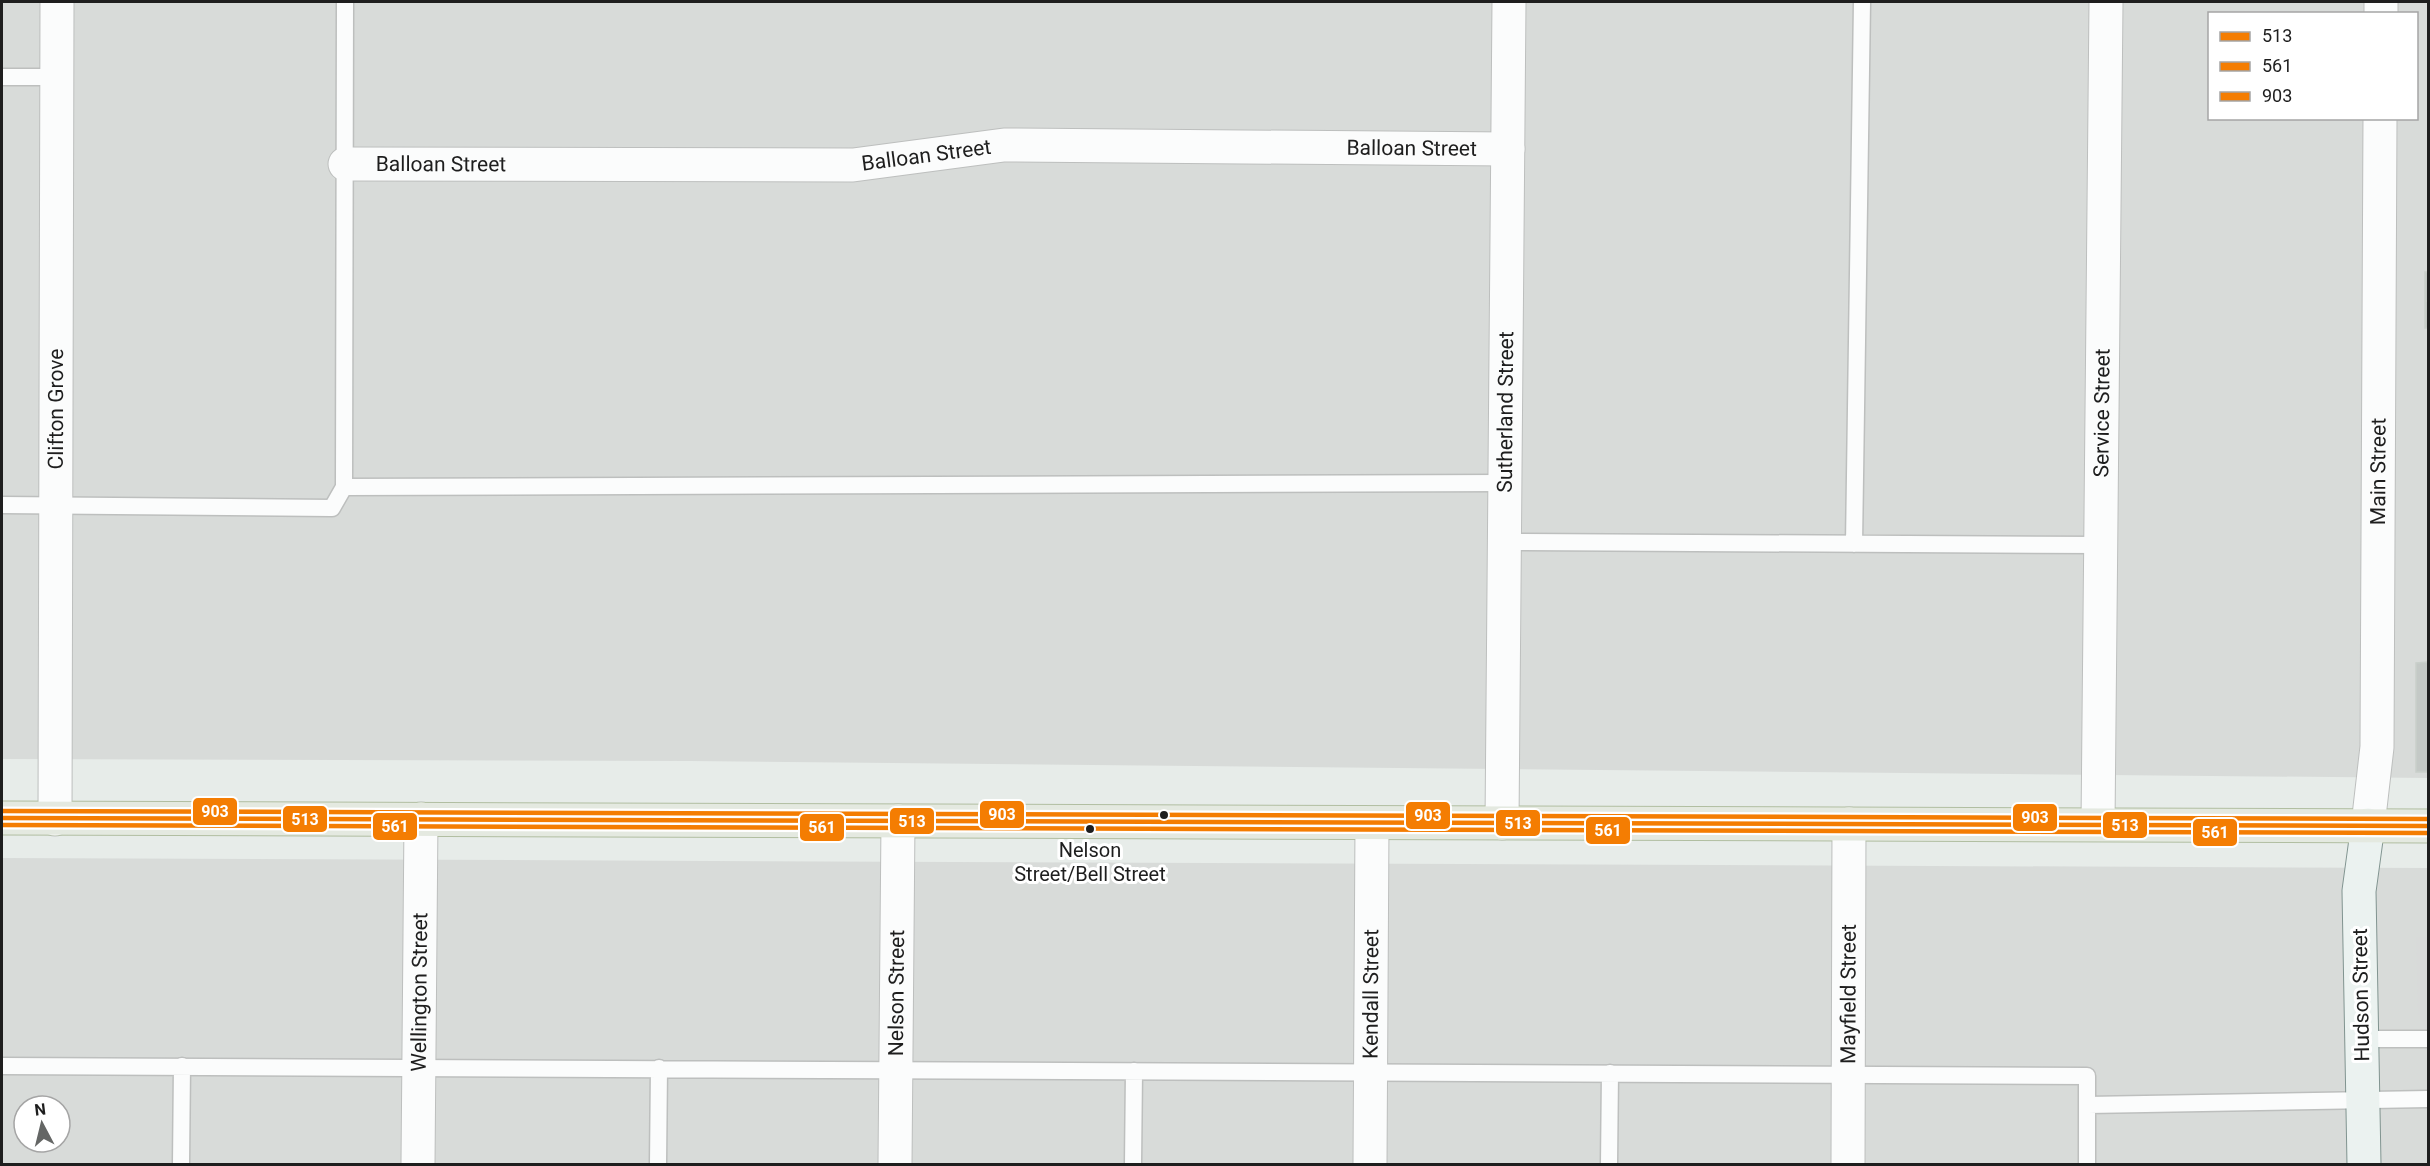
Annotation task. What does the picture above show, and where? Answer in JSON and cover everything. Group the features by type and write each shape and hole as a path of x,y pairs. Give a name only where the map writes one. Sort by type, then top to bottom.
{"highway":[{"path":"2,819 2428,826"}],"street":[{"name":"Clifton Grove","path":"55,819 57,2"},
{"name":"Sutherland Street","path":"1502,823 1509,2"},
{"name":"Service Street","path":"2098,824 2106,2"},
{"name":"Main Street","path":"2367,825 2378,747 2380,120"},
{"name":"Balloan Street","path":"345,164 853,165 892,162 964,149 1004,145 1508,149"},
{"name":"Wellington Street","path":"418,1164 421,819"},
{"name":"Nelson Street","path":"895,1164 898,821"},
{"name":"Kendall Street","path":"1370,1164 1372,824"},
{"name":"Mayfield Street","path":"1848,1164 1849,824"},
{"name":"Hudson Street","path":"2364,1164 2360,891 2367,825"}],"lane":[{"path":"2,505 332,508 344,487 345,2"},
{"path":"1854,544 1862,2"},
{"path":"2,77 57,77"},
{"path":"344,487 1506,483"},
{"path":"1505,542 2102,545"},
{"path":"2361,1039 2428,1038"},
{"path":"2,1066 1849,1073 2087,1076 2087,1164"},
{"path":"181,1164 182,1066"},
{"path":"658,1164 659,1068"},
{"path":"1133,1164 1134,1071"},
{"path":"1609,1164 1610,1073"},
{"path":"2088,1106 2428,1099"}],"shaded area":[{"path":"2,2 2428,2 2428,778 690,761 2,759"},
{"path":"2,858 2428,868 2428,1164 2,1164"},
{"path":"2416,937 2428,937 2428,1034 2418,1012"}],"building":[{"path":"2425,272 2428,272 2428,301 2425,301"},
{"path":"2425,301 2428,301 2428,328 2425,328"},
{"path":"2428,662 2428,772 2416,772 2416,663"}],"transit line":[{"name":"903","path":"2,811 2428,819"},
{"name":"513","path":"2,818 2428,826"},
{"name":"561","path":"2,825 2428,833"}],"place":[{"name":"Nelson Street/Bell Street","path":"1090,829"}]}
